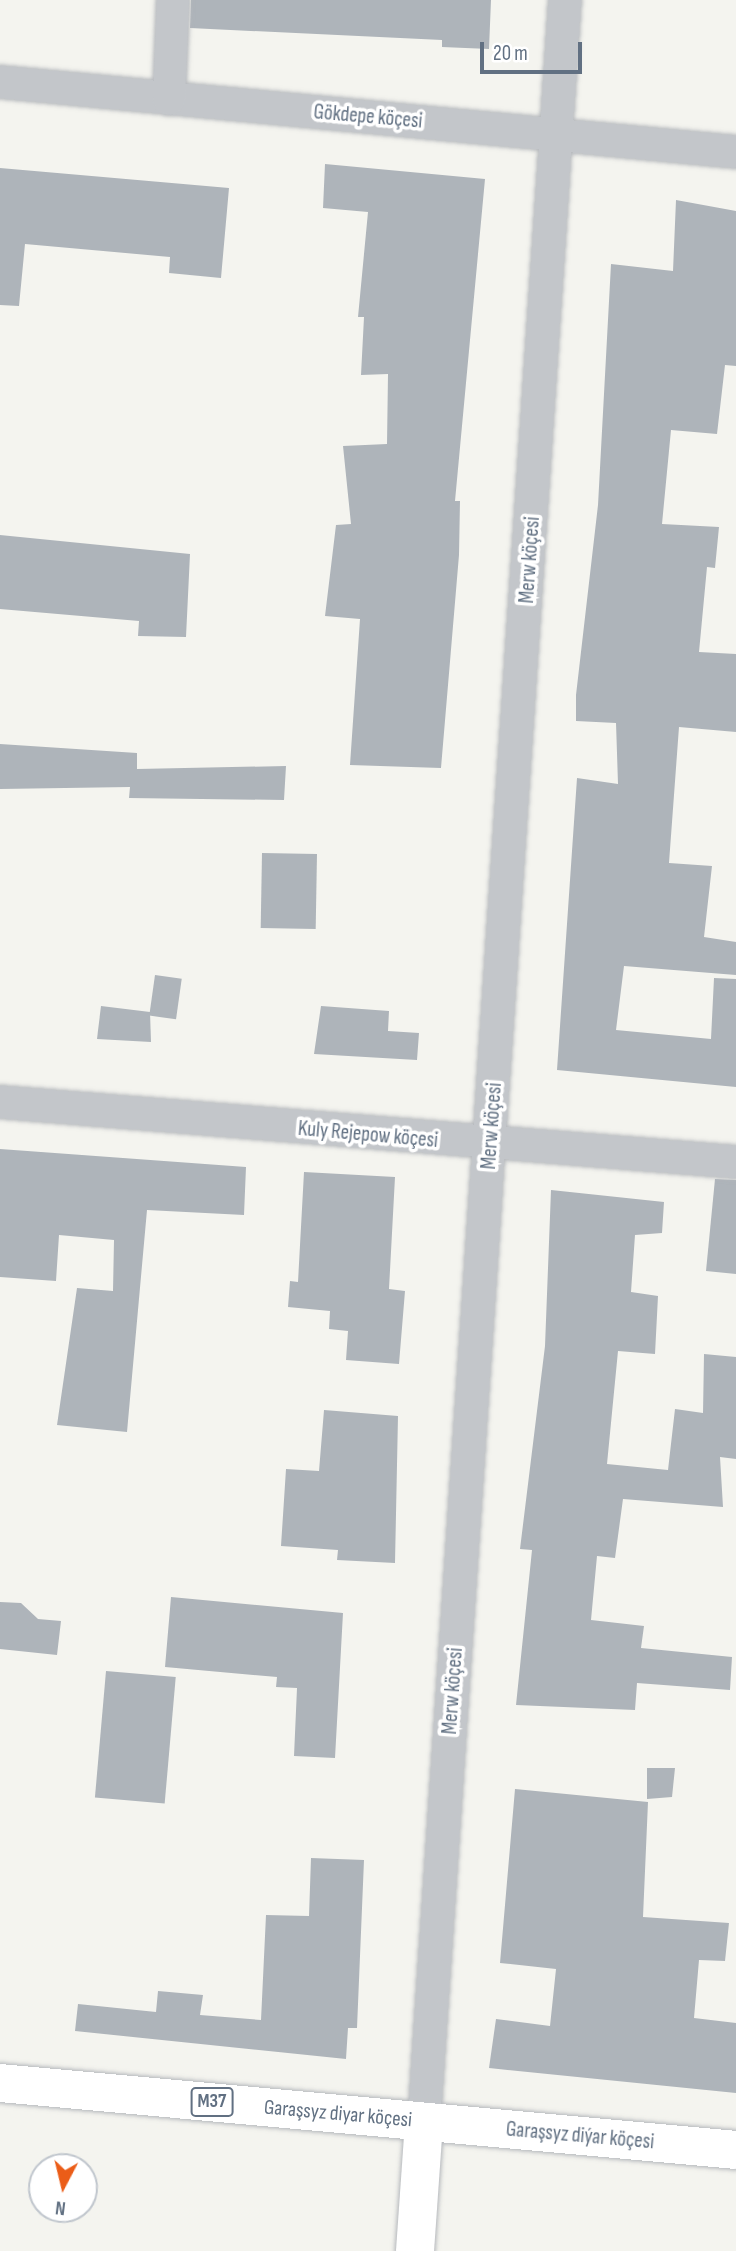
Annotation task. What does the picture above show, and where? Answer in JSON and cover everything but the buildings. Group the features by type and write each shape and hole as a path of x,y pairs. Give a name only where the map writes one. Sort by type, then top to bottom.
{"main road":[{"name":"Garaşsyz diyar köçesi","path":"0,2083 424,2122"},
{"name":"Garaşsyz diýar köçesi","path":"424,2122 736,2150"},
{"name":"Merw köçesi","path":"415,2251 424,2122"}],"street":[{"path":"169,99 173,0"},
{"name":"Merw köçesi","path":"424,2122 565,0"},
{"name":"Gökdepe köçesi","path":"0,82 736,152"},
{"name":"Kuly Rejepow köçesi","path":"0,1102 490,1147 736,1162"}]}
